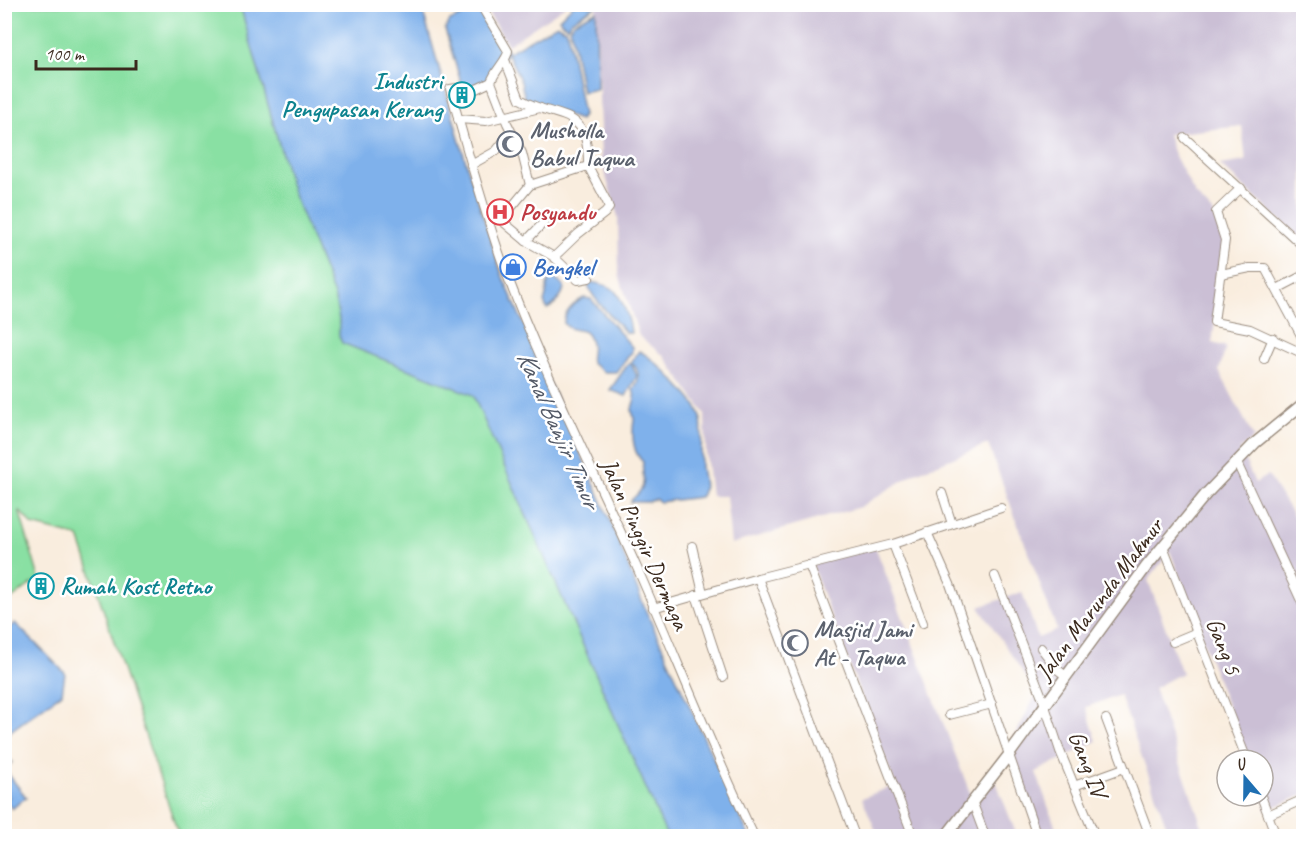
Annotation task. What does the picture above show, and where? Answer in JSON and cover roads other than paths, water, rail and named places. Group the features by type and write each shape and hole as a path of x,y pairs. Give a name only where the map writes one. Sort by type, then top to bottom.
{"main road":[{"name":"Jalan Marunda Makmur","path":"946,837 1163,546 1206,494 1256,443 1304,403"}],"street":[{"path":"480,4 508,51 505,60 495,70 491,82 522,153 530,185"},
{"path":"505,60 519,99 566,116 581,125 587,144 588,166 609,208 554,257"},
{"name":"Jalan Pinggir Dermaga","path":"491,82 472,91 450,89 471,165 504,267 579,443 754,837"},
{"path":"458,119 484,121 541,108"},
{"path":"471,165 496,151 511,132"},
{"path":"1185,138 1304,247"},
{"path":"588,166 530,185 502,216 502,221 526,241 554,257 578,279 589,278"},
{"path":"1241,188 1216,212 1226,240 1214,322 1251,330 1304,354"},
{"path":"526,241 547,219"},
{"path":"493,234 507,226"},
{"path":"1221,274 1250,268 1265,268 1304,341"},
{"path":"1276,289 1304,275"},
{"path":"1264,359 1273,338"},
{"path":"1237,463 1304,607"},
{"path":"942,492 952,524"},
{"path":"653,608 758,578 893,544 1001,508"},
{"path":"927,532 950,584 1037,837"},
{"path":"893,544 923,622"},
{"path":"692,546 699,594 723,676"},
{"name":"Gang 5","path":"1163,546 1242,748"},
{"path":"809,565 913,837"},
{"name":"Gang IV","path":"995,576 1060,751 1095,837"},
{"path":"758,578 855,837"},
{"path":"1173,642 1197,632"},
{"path":"1041,648 1058,670 1066,676"},
{"path":"950,715 992,704"},
{"path":"1106,719 1150,837"},
{"path":"1074,786 1124,768"},
{"path":"1268,814 1304,799"},
{"path":"972,801 985,837"},
{"path":"1266,808 1276,837"}],"water":[{"path":"574,4 594,5 594,7 571,21 567,27 559,19"},
{"name":"Kanal Banjir Timur","path":"240,5 421,5 470,176 502,275 609,518 645,609 749,836 667,836 473,395 342,343 339,336 339,319 334,295 292,190"},
{"path":"478,8 508,51 490,80 472,90 462,86 445,29 450,21"},
{"path":"596,11 597,89 582,92 570,27 574,22"},
{"path":"557,24 567,30 583,115 580,120 525,99 521,82 508,54"},
{"path":"551,276 564,286 558,299 547,309 544,302"},
{"path":"590,282 614,290 625,310 631,333 626,333 598,302 588,284"},
{"path":"584,298 591,299 632,347 632,352 616,372 604,372 591,363 589,337 583,331 572,329 564,324 565,316 570,309"},
{"path":"639,351 673,379 690,398 700,414 701,466 704,486 700,497 660,502 656,499 648,502 630,502 639,493 643,481 643,462 634,447 632,410 635,399 633,390 638,376 637,369 631,362"},
{"path":"631,363 637,376 626,396 610,390 628,364"},
{"path":"15,623 65,673 62,693 5,735 5,631"},
{"path":"4,752 12,762 5,770 26,797 12,809 5,800 9,797 5,791"}],"place":[{"name":"Industri Pengupasan Kerang","path":"462,95"},
{"name":"Musholla Babul Taqwa","path":"510,144"},
{"name":"Posyandu","path":"500,212"},
{"name":"Bengkel","path":"513,267"},
{"name":"Rumah Kost Retno","path":"41,586"},
{"name":"Masjid Jami At - Taqwa","path":"795,643"}]}
